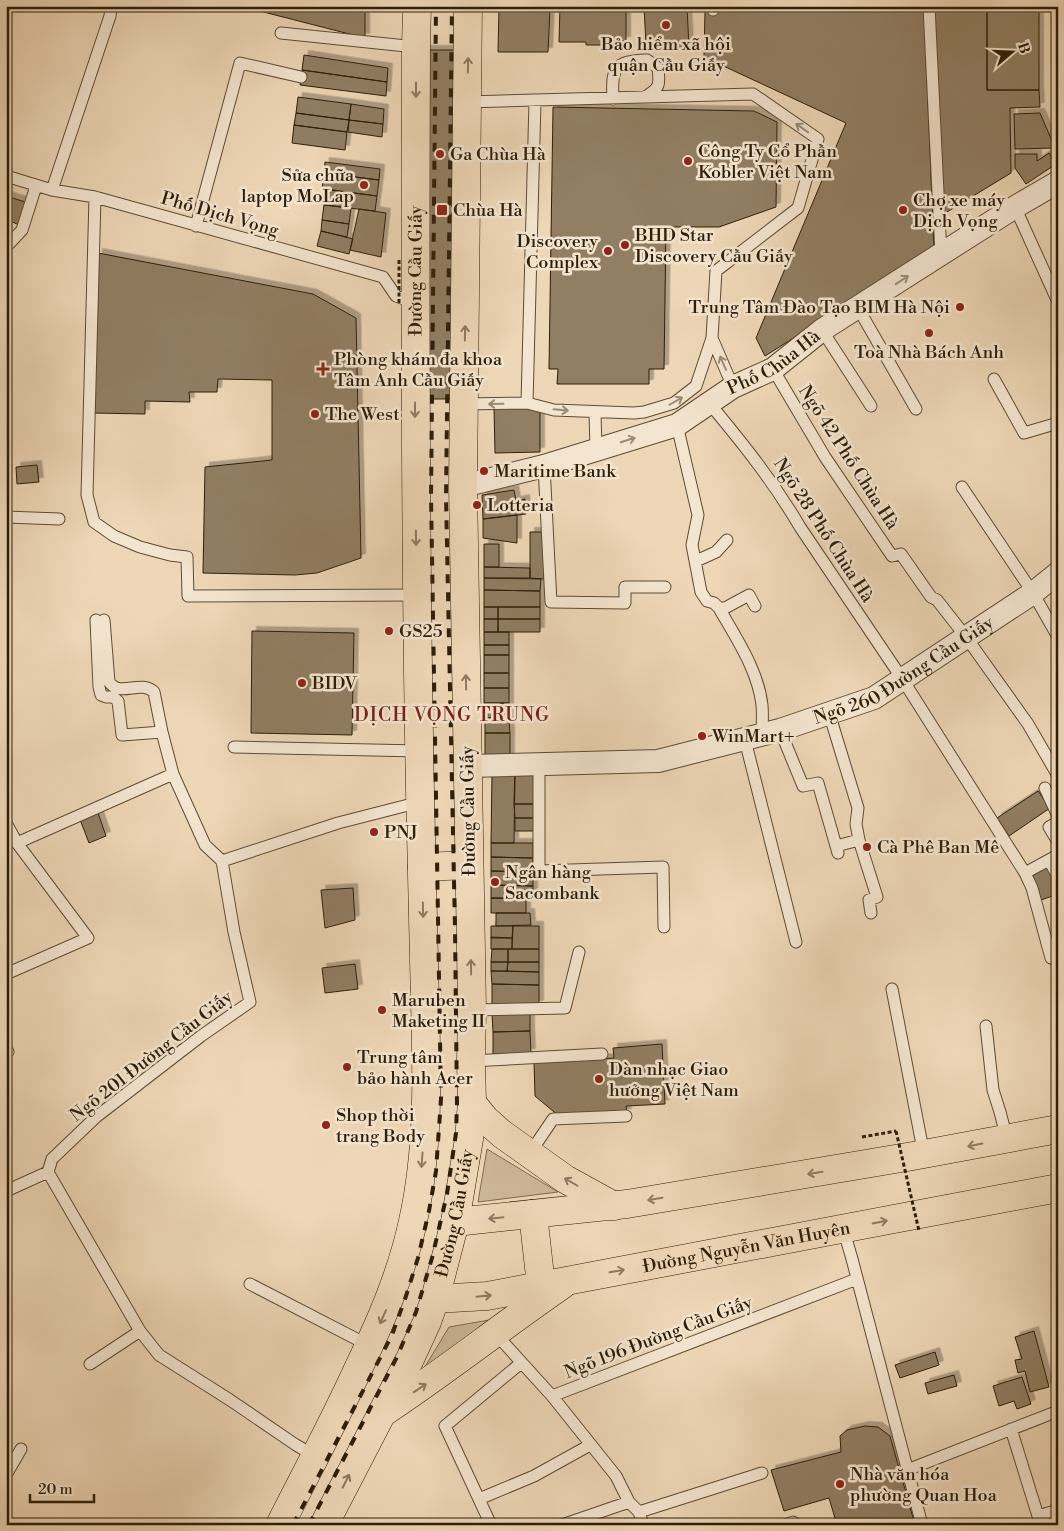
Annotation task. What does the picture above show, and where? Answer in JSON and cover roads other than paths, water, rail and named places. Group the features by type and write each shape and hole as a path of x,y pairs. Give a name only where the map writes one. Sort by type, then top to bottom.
{"main road":[{"name":"Đường Cầu Giấy","path":"280,1525 370,1346 390,1302 414,1219 422,1173 426,1109 426,1059 415,489 407,303 417,6"},
{"name":"Đường Cầu Giấy","path":"324,1525 410,1359 427,1322 435,1299 455,1222 467,1156 472,1103 463,486 468,6"},
{"path":"422,867 469,865"},
{"path":"472,1103 485,1119 565,1179 614,1206"},
{"path":"455,1222 614,1206 924,1154 1058,1129"},
{"name":"Đường Nguyễn Văn Huyên","path":"435,1299 487,1296 1058,1188"},
{"path":"533,1214 541,1285"},
{"path":"380,1415 433,1379 494,1332 569,1280"}],"street":[{"name":"Phố Chùa Hà","path":"463,486 544,466 677,424 734,387 773,369 822,330 1058,182"},
{"name":"Ngõ 260 Đường Cầu Giấy","path":"468,766 658,761 762,735 874,698 1033,593 1058,573"}],"lane":[{"path":"52,190 110,16 111,6"},
{"path":"929,6 941,255"},
{"path":"281,33 416,48"},
{"path":"613,99 612,83 615,68 629,60 647,60 658,68 660,82 656,91 644,98"},
{"path":"196,226 240,63 300,76"},
{"path":"464,404 527,403 554,410 644,412 674,404 696,386 712,338 716,271 798,208 818,139 753,94 535,102 467,102"},
{"path":"527,403 535,102"},
{"name":"Phố Dịch Vọng","path":"6,176 52,190 95,197 383,277 396,296 407,303"},
{"path":"6,247 22,230 36,186"},
{"path":"95,197 87,495 94,522 114,536 140,547 170,555 187,557 188,596 417,596"},
{"path":"1016,207 1058,302"},
{"path":"858,308 916,409"},
{"path":"822,330 870,406"},
{"path":"712,338 734,387"},
{"name":"Ngõ 42 Phố Chùa Hà","path":"773,369 825,457 892,556 901,554 931,597 936,600 966,637"},
{"path":"994,380 1024,433 1058,423"},
{"name":"Ngõ 28 Phố Chùa Hà","path":"710,404 758,462 903,680 1025,873 1032,888 1051,958"},
{"path":"594,412 596,450"},
{"path":"677,424 698,515 692,545 701,592 707,601 714,602 719,608 746,657 760,691 762,735 796,942"},
{"path":"544,466 551,602 624,603 625,587 665,587"},
{"path":"962,487 1033,593 1058,637"},
{"path":"6,517 59,519"},
{"path":"696,562 716,552 726,540"},
{"path":"719,608 725,608 749,595 755,606"},
{"path":"162,732 122,735 118,701 113,697 101,695 99,687 100,620 109,682 112,687 117,689 146,687 154,692 173,774 205,845 222,861 338,823 420,802"},
{"path":"966,637 1028,724 1057,774"},
{"path":"829,713 858,808 856,824 859,840 877,898 869,900 871,913"},
{"path":"762,735 803,786 818,782 837,850 859,840"},
{"path":"234,747 419,751"},
{"path":"539,765 539,871 663,867 664,927"},
{"path":"17,843 173,774"},
{"path":"1045,788 1058,816"},
{"path":"1058,822 1049,827 1058,842"},
{"path":"6,823 17,843 88,938 6,974"},
{"path":"1025,873 1054,858 1058,876"},
{"name":"Ngõ 201 Đường Cầu Giấy","path":"48,1172 52,1159 96,1117 201,1036 250,1002 234,932 222,861"},
{"path":"472,1010 565,1008 579,952"},
{"path":"892,989 924,1154"},
{"path":"986,1026 993,1090 1006,1139"},
{"path":"471,1062 602,1054"},
{"path":"530,1153 553,1119 626,1116"},
{"path":"6,1190 48,1172 140,1331 159,1355 230,1400 296,1446 315,1456"},
{"path":"843,1228 922,1525"},
{"name":"Ngõ 196 Đường Cầu Giấy","path":"494,1332 552,1396 857,1279"},
{"path":"250,1284 370,1346"},
{"path":"90,1364 140,1331"},
{"path":"491,1525 445,1426 521,1364"},
{"path":"552,1396 616,1476 629,1502 639,1512 643,1525"},
{"path":"907,1470 1058,1411"},
{"path":"1011,1429 1038,1516 1058,1510"},
{"path":"479,1500 534,1476 590,1445"},
{"path":"6,1475 21,1449"},
{"path":"639,1512 762,1473"},
{"path":"562,1525 629,1502"}],"railway":[{"path":"293,1525 392,1335 418,1258 436,1171 441,1099 431,496 436,6"},
{"path":"309,1525 397,1357 416,1312 432,1258 447,1194 456,1133 455,928 446,497 452,6"}],"place":[{"name":"Bảo hiểm xã hội quận Cầu Giấy","path":"666,25"},
{"name":"Ga Chùa Hà","path":"440,154"},
{"name":"Công Ty Cổ Phần Kobler Việt Nam","path":"688,161"},
{"name":"Sửa chữa laptop MoLap","path":"364,185"},
{"name":"Chùa Hà","path":"442,210"},
{"name":"Chợ xe máy Dịch Vọng","path":"903,210"},
{"name":"BHD Star Discovery Cầu Giấy","path":"625,245"},
{"name":"Discovery Complex","path":"608,251"},
{"name":"Trung Tâm Đào Tạo BIM Hà Nội","path":"960,307"},
{"name":"Toà Nhà Bách Anh","path":"929,333"},
{"name":"Phòng khám đa khoa Tâm Anh Cầu Giấy","path":"323,369"},
{"name":"The West","path":"315,414"},
{"name":"Maritime Bank","path":"484,471"},
{"name":"Lotteria","path":"477,505"},
{"name":"GS25","path":"389,631"},
{"name":"BIDV","path":"302,683"},
{"name":"WinMart+","path":"702,736"},
{"name":"PNJ","path":"374,832"},
{"name":"Cà Phê Ban Mê","path":"867,847"},
{"name":"Ngân hàng Sacombank","path":"495,882"},
{"name":"Maruben Maketing II","path":"382,1010"},
{"name":"Trung tâm bảo hành Acer","path":"347,1067"},
{"name":"Dàn nhạc Giao hưởng Việt Nam","path":"599,1079"},
{"name":"Shop thời trang Body","path":"326,1125"},
{"name":"Nhà văn hóa phường Quan Hoa","path":"840,1484"}],"district":[{"name":"DỊCH VỌNG TRUNG","path":"452,714"}]}
